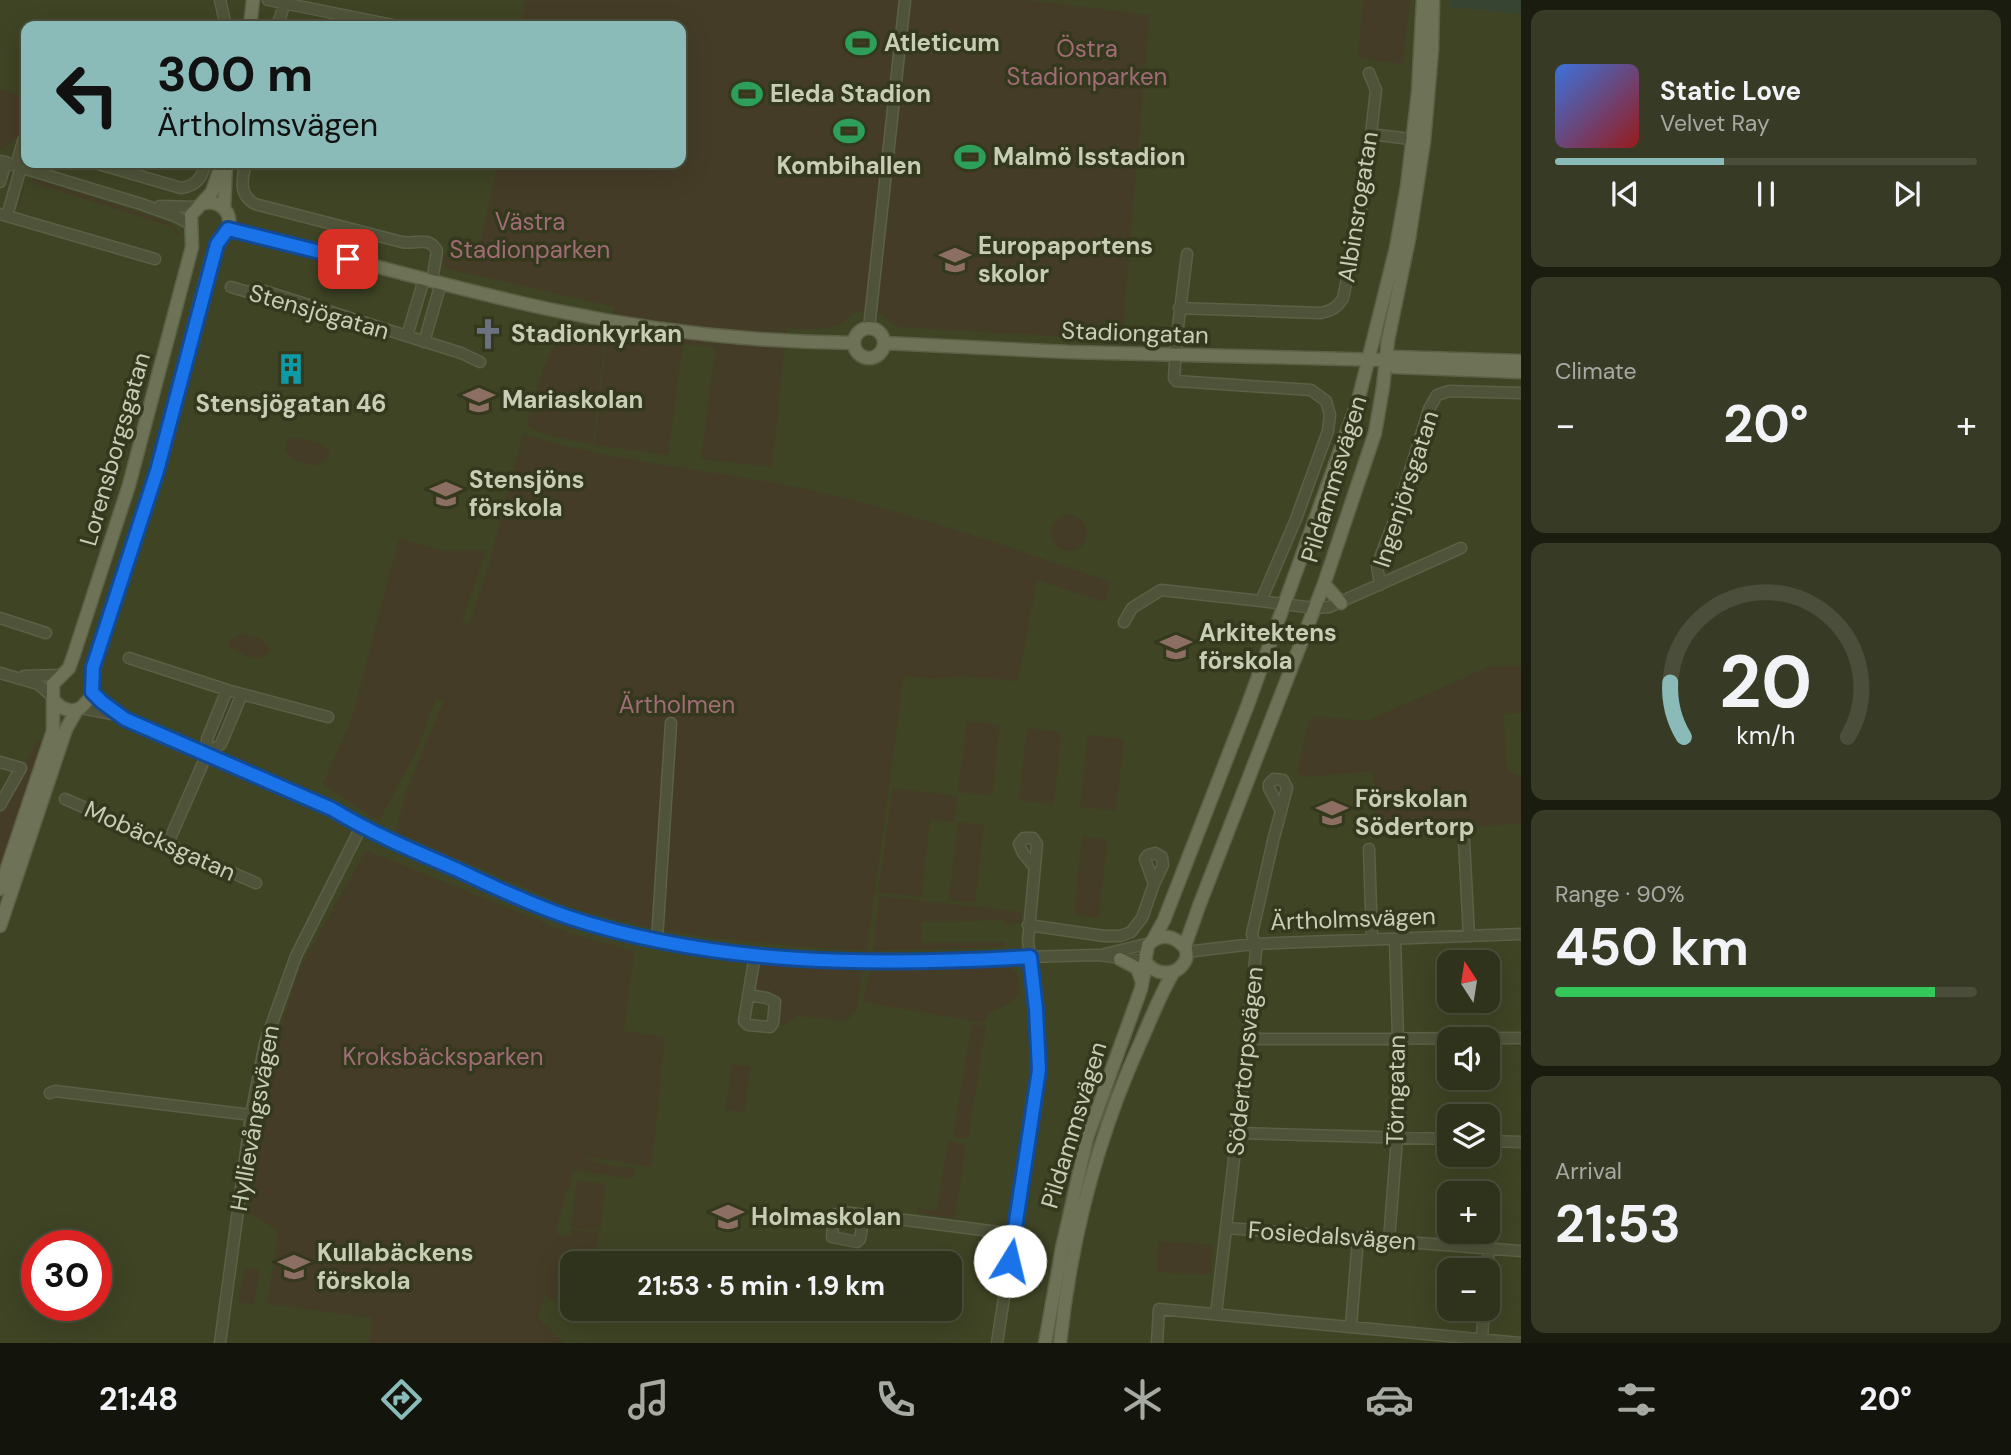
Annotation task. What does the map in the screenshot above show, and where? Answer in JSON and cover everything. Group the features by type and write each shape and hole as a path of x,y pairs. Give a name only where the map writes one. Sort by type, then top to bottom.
{"main road":[{"path":"251,21 253,0"},
{"name":"Pildammsvägen","path":"1151,942 1164,919 1247,707 1346,437 1369,359 1419,140 1423,0"},
{"name":"Pildammsvägen","path":"1186,951 1199,906 1324,584 1370,452 1383,387 1388,340 1409,239 1432,50 1433,0"},
{"name":"Lorensborgsgatan","path":"0,889 51,741 54,719 53,684 69,668 75,654 129,485 192,247 191,215 212,192 222,168"},
{"name":"Lorensborgsgatan","path":"0,926 66,729 79,709 89,701 96,657 157,471 212,257 229,221 224,209 224,168"},
{"path":"198,205 216,203 224,209"},
{"path":"191,229 201,241 207,242 224,234"},
{"name":"Stadiongatan","path":"224,234 552,310 657,328 785,342 854,343 859,354 868,357 880,353 884,343 1176,356 1386,360 1395,356 1521,361"},
{"path":"854,343 869,322 881,334 884,343"},
{"name":"Stadiongatan","path":"1386,360 1395,367 1521,372"},
{"path":"1383,387 1392,374 1404,367"},
{"path":"1324,584 1342,603"},
{"path":"62,674 70,671 82,674 91,690"},
{"path":"53,698 67,710 79,709"},
{"name":"Ärtholmsvägen","path":"1151,942 1170,936 1186,951"},
{"path":"1146,962 1145,951 1151,942"},
{"path":"1174,971 1184,962 1186,951"},
{"path":"1120,959 1137,968 1142,985"},
{"name":"Pildammsvägen","path":"1045,1343 1062,1248 1087,1138 1142,985 1146,962"},
{"name":"Ärtholmsvägen","path":"1146,962 1161,973 1174,971"},
{"name":"Pildammsvägen","path":"1060,1343 1072,1261 1102,1140 1129,1068 1174,971"}],"street":[{"path":"220,0 225,21"},
{"path":"268,0 375,21"},
{"path":"869,322 905,0"},
{"path":"279,21 286,2"},
{"name":"Albinsrogatan","path":"1179,308 1320,313 1335,308 1343,298 1357,234 1376,90 1369,73"},
{"path":"1371,134 1419,140"},
{"path":"0,182 21,146"},
{"path":"11,164 4,215 155,259"},
{"path":"24,168 175,216 191,229"},
{"path":"111,168 181,188 188,187 200,178 204,168"},
{"path":"245,168 242,185 246,198 254,204 402,242 431,243 437,251 424,342"},
{"path":"141,204 178,208 198,205"},
{"path":"1187,254 1179,308 1174,378 1179,382 1304,388 1320,395 1328,406 1328,431 1296,519 1261,601"},
{"name":"Stensjögatan","path":"407,336 432,281"},
{"name":"Stensjögatan","path":"231,287 248,292 261,290 473,357 480,362"},
{"name":"Ingenjörsgatan","path":"1380,585 1377,565 1396,516 1429,409 1437,395 1450,391 1521,393"},
{"path":"1124,622 1132,608 1161,590 1314,608 1342,603 1461,548"},
{"path":"0,618 46,633"},
{"path":"129,658 227,690 328,718"},
{"path":"2,673 40,677 62,674"},
{"path":"2,673 38,684 53,698"},
{"name":"Ärtholmsvägen","path":"91,690 125,719"},
{"path":"168,843 207,754 207,739 227,690"},
{"path":"207,754 221,744 242,694"},
{"name":"Ärtholmsvägen","path":"79,709 103,711 125,719 332,809 361,827 567,916 657,940 755,955 850,961 1099,955 1151,942"},
{"path":"657,940 671,723"},
{"path":"0,762 21,768 0,805"},
{"name":"Mobäcksgatan","path":"65,799 256,883"},
{"name":"Södertorpsvägen","path":"1216,1314 1248,1039 1256,951 1252,944 1256,913 1281,811"},
{"name":"Hyllievångsvägen","path":"220,1343 259,1069 275,1011 296,956 361,827"},
{"path":"1464,841 1469,936"},
{"path":"1369,849 1372,939"},
{"path":"997,1343 1039,1070 1028,925 1035,868"},
{"path":"1028,925 1104,936 1126,935 1138,925 1154,884"},
{"name":"Ärtholmsvägen","path":"1186,951 1252,944 1521,934"},
{"name":"Törngatan","path":"1390,1241 1397,1138 1395,939"},
{"path":"748,995 755,955"},
{"name":"Ärtholmsvägen","path":"1099,955 1146,962"},
{"path":"1248,1039 1521,1038"},
{"path":"50,1093 55,1091 251,1115"},
{"path":"1238,1133 1437,1139"},
{"path":"1500,1141 1521,1142"},
{"path":"864,1215 1014,1234"},
{"name":"Fosiedalsvägen","path":"1227,1228 1521,1251"},
{"path":"1351,1326 1358,1238"},
{"path":"1488,1258 1489,1248"},
{"path":"1157,1343 1159,1309 1521,1343"},
{"path":"1481,1341 1483,1321"}],"shaded area":[{"path":"1450,0 1521,0 1521,14 1450,7"}],"green space":[{"path":"525,0 1026,0 1150,15 1122,340 898,327 890,323 883,314 856,311 842,323 833,326 815,329 787,328 772,467 701,459 715,351 713,347 683,344 668,455 595,445 605,351 614,307 445,268 442,254 478,252 497,168 686,168 686,21 523,21"},
{"path":"1363,0 1410,0 1403,64 1358,58"},
{"path":"0,90 21,95 21,134 0,149"},
{"path":"36,179 163,220 179,233 176,236 170,226 31,182 25,184 20,202 30,207 18,203 25,183"},
{"path":"561,328 605,336 593,444 547,435 527,426 541,375"},
{"name":"Ärtholmen","path":"523,434 602,454 841,497 943,526 1111,582 1104,602 1037,580 1018,681 960,676 933,679 904,676 867,951 707,937 652,928 575,909 396,832 405,794 444,701 436,698 419,746 379,821 323,784 352,718 399,538 442,551 486,550 462,622 469,625 487,571"},
{"path":"301,438 320,444 330,451 328,459 315,466 293,460 285,451 288,439"},
{"path":"1069,515 1081,521 1087,533 1081,545 1069,551 1057,545 1051,533 1057,521"},
{"path":"241,634 261,638 271,650 267,655 257,658 240,653 229,646 229,641"},
{"path":"1491,666 1521,666 1521,713 1504,713 1506,766 1509,771 1521,776 1521,823 1374,836 1376,798 1373,771 1303,777 1297,772 1308,724 1313,716 1367,721"},
{"path":"967,721 1000,725 992,796 958,792"},
{"path":"1027,728 1061,732 1054,805 1019,800"},
{"path":"1088,735 1124,739 1116,811 1080,807"},
{"path":"37,741 43,742 0,878 0,816 23,779 27,760"},
{"path":"893,788 958,796 955,822 930,819 922,897 878,892"},
{"path":"958,822 984,825 975,903 949,900"},
{"path":"1082,836 1107,840 1099,918 1074,915"},
{"name":"Kroksbäcksparken","path":"366,850 569,933 634,951 624,1031 665,1037 652,1167 584,1156 601,1163 635,1168 632,1179 573,1170 570,1190 566,1190 556,1234 570,1236 571,1229 599,1232 597,1251 560,1251 560,1300 550,1299 545,1294 538,1318 564,1343 369,1343 372,1318 267,1304 279,1231 250,1213 276,1042 301,966"},
{"path":"879,896 1022,912 1021,922 1005,926 1004,920 921,922 922,943 1005,942 1005,947 873,951"},
{"path":"765,962 864,967 856,1012 846,1021 799,1016 781,1026 778,997 763,994 755,988 757,972"},
{"path":"1007,966 1016,973 1019,994 1010,1004 990,1012 984,1023 863,1002 871,967"},
{"path":"972,1024 986,1026 968,1139 953,1137"},
{"path":"732,1064 751,1067 744,1112 725,1110"},
{"path":"948,1141 966,1144 955,1219 917,1213 918,1208 937,1211"},
{"path":"577,1180 606,1184 600,1231 571,1227"},
{"path":"1159,1241 1213,1245 1211,1275 1157,1272"},
{"path":"245,1268 260,1270 254,1305 239,1302"}],"place":[{"name":"Atleticum","path":"861,43"},
{"name":"Eleda Stadion","path":"747,94"},
{"name":"Kombihallen","path":"849,131"},
{"name":"Malmö Isstadion","path":"970,157"},
{"name":"Europaportens skolor","path":"955,260"},
{"name":"Stadionkyrkan","path":"488,334"},
{"name":"Stensjögatan 46","path":"291,369"},
{"name":"Mariaskolan","path":"479,400"},
{"name":"Stensjöns förskola","path":"446,494"},
{"name":"Arkitektens förskola","path":"1176,647"},
{"name":"Förskolan Södertorp","path":"1332,813"},
{"name":"Holmaskolan","path":"728,1217"},
{"name":"Kullabäckens förskola","path":"294,1267"}],"route":[{"path":"348,259 228,229 217,244 157,471 93,667 92,692 125,719 332,809 361,827 429,858 567,916 668,943 795,959 885,961 1030,957 1039,1070 1010,1261"}],"park label":[{"name":"Östra Stadionparken","path":"1087,63"},
{"name":"Västra Stadionparken","path":"530,236"}]}
